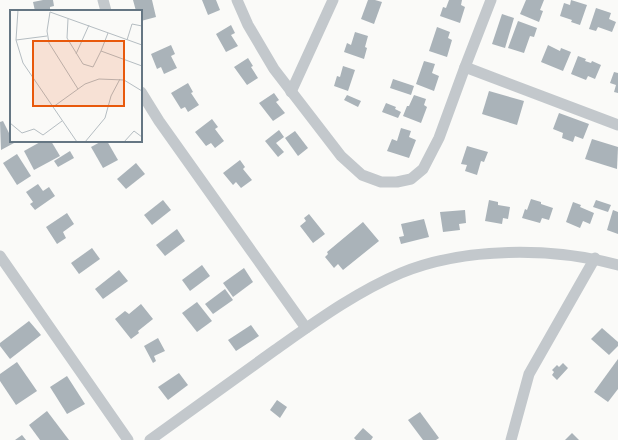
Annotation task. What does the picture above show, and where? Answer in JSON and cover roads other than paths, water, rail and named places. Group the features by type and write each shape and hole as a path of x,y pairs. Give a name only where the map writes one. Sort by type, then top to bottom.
{"street":[{"path":"103,0 106,10"},
{"path":"237,0 248,25 274,69 341,156 362,175 381,182 397,182 411,179 424,169 439,138 491,0"},
{"path":"291,92 333,0"},
{"path":"465,67 618,125"},
{"path":"142,94 306,328"},
{"path":"150,440 306,328 356,296 409,270 448,259 489,254 528,252 595,258 618,265"},
{"path":"0,256 128,440"},
{"path":"511,440 529,374 595,258"}]}
